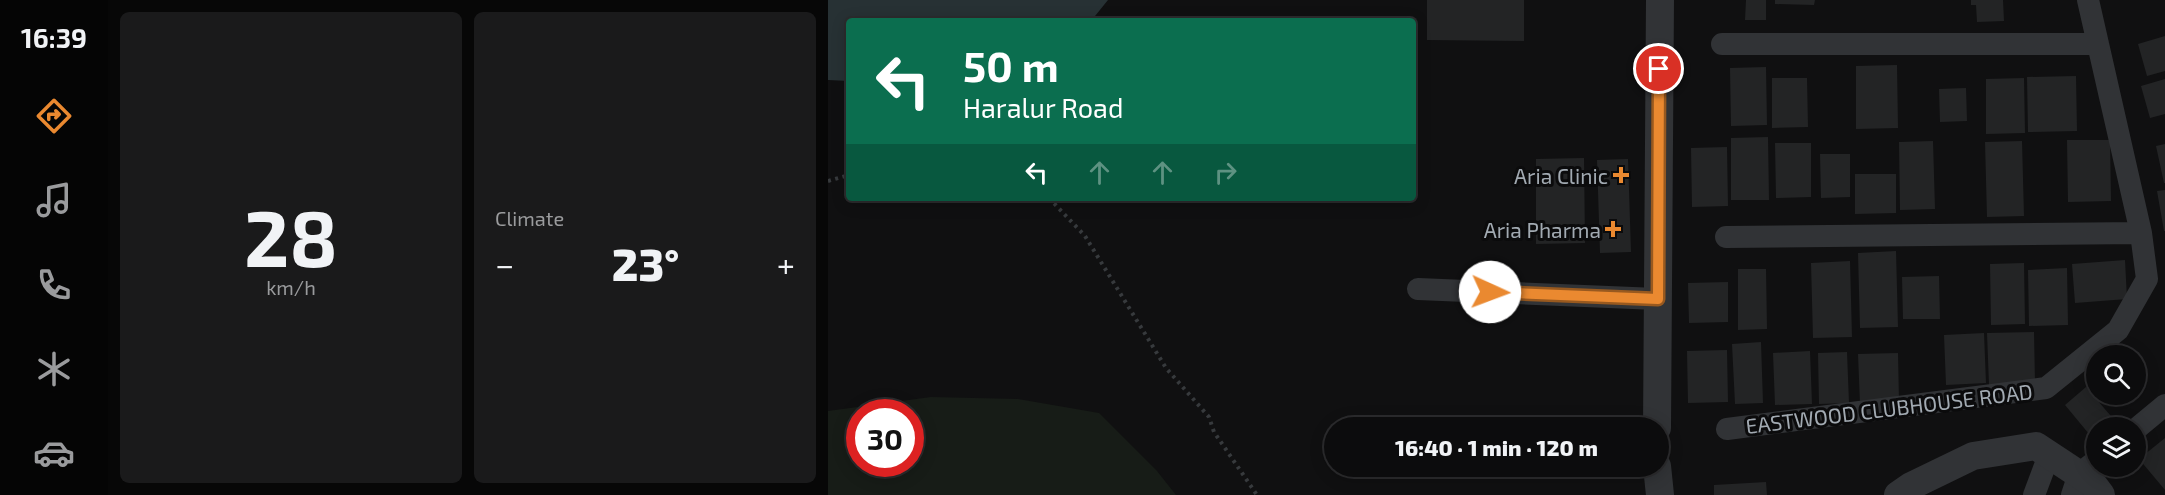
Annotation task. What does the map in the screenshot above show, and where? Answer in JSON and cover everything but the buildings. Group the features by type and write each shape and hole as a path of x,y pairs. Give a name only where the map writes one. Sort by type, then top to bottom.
{"street":[{"path":"1657,417 1660,0"},
{"name":"EASTWOOD CLUBHOUSE ROAD","path":"1727,429 2046,388 2118,330 2147,279 2141,233 2088,0"},
{"path":"1722,44 2097,44"},
{"path":"1726,237 2141,233"},
{"path":"1418,289 1658,299"},
{"path":"2146,421 2165,405"},
{"path":"1898,495 1911,486 1973,456 2036,446 2083,476 2101,495"},
{"path":"2034,495 2049,455"},
{"path":"1658,477 1660,495"}],"path":[{"path":"828,181 846,176"},
{"path":"1052,201 1084,236 1166,368 1209,417 1214,432 1257,495"}],"shaded area":[{"path":"828,0 1108,0 1093,18 846,18 846,81 828,80"},
{"path":"931,397 1018,399 1099,413 1157,471 1176,495 828,495 828,411 846,409 846,477 924,477 924,399 916,399"}],"place":[{"name":"Aria Clinic","path":"1621,175"},
{"name":"Aria Pharma","path":"1613,229"}],"route":[{"path":"1490,292 1658,299 1659,69"}]}
